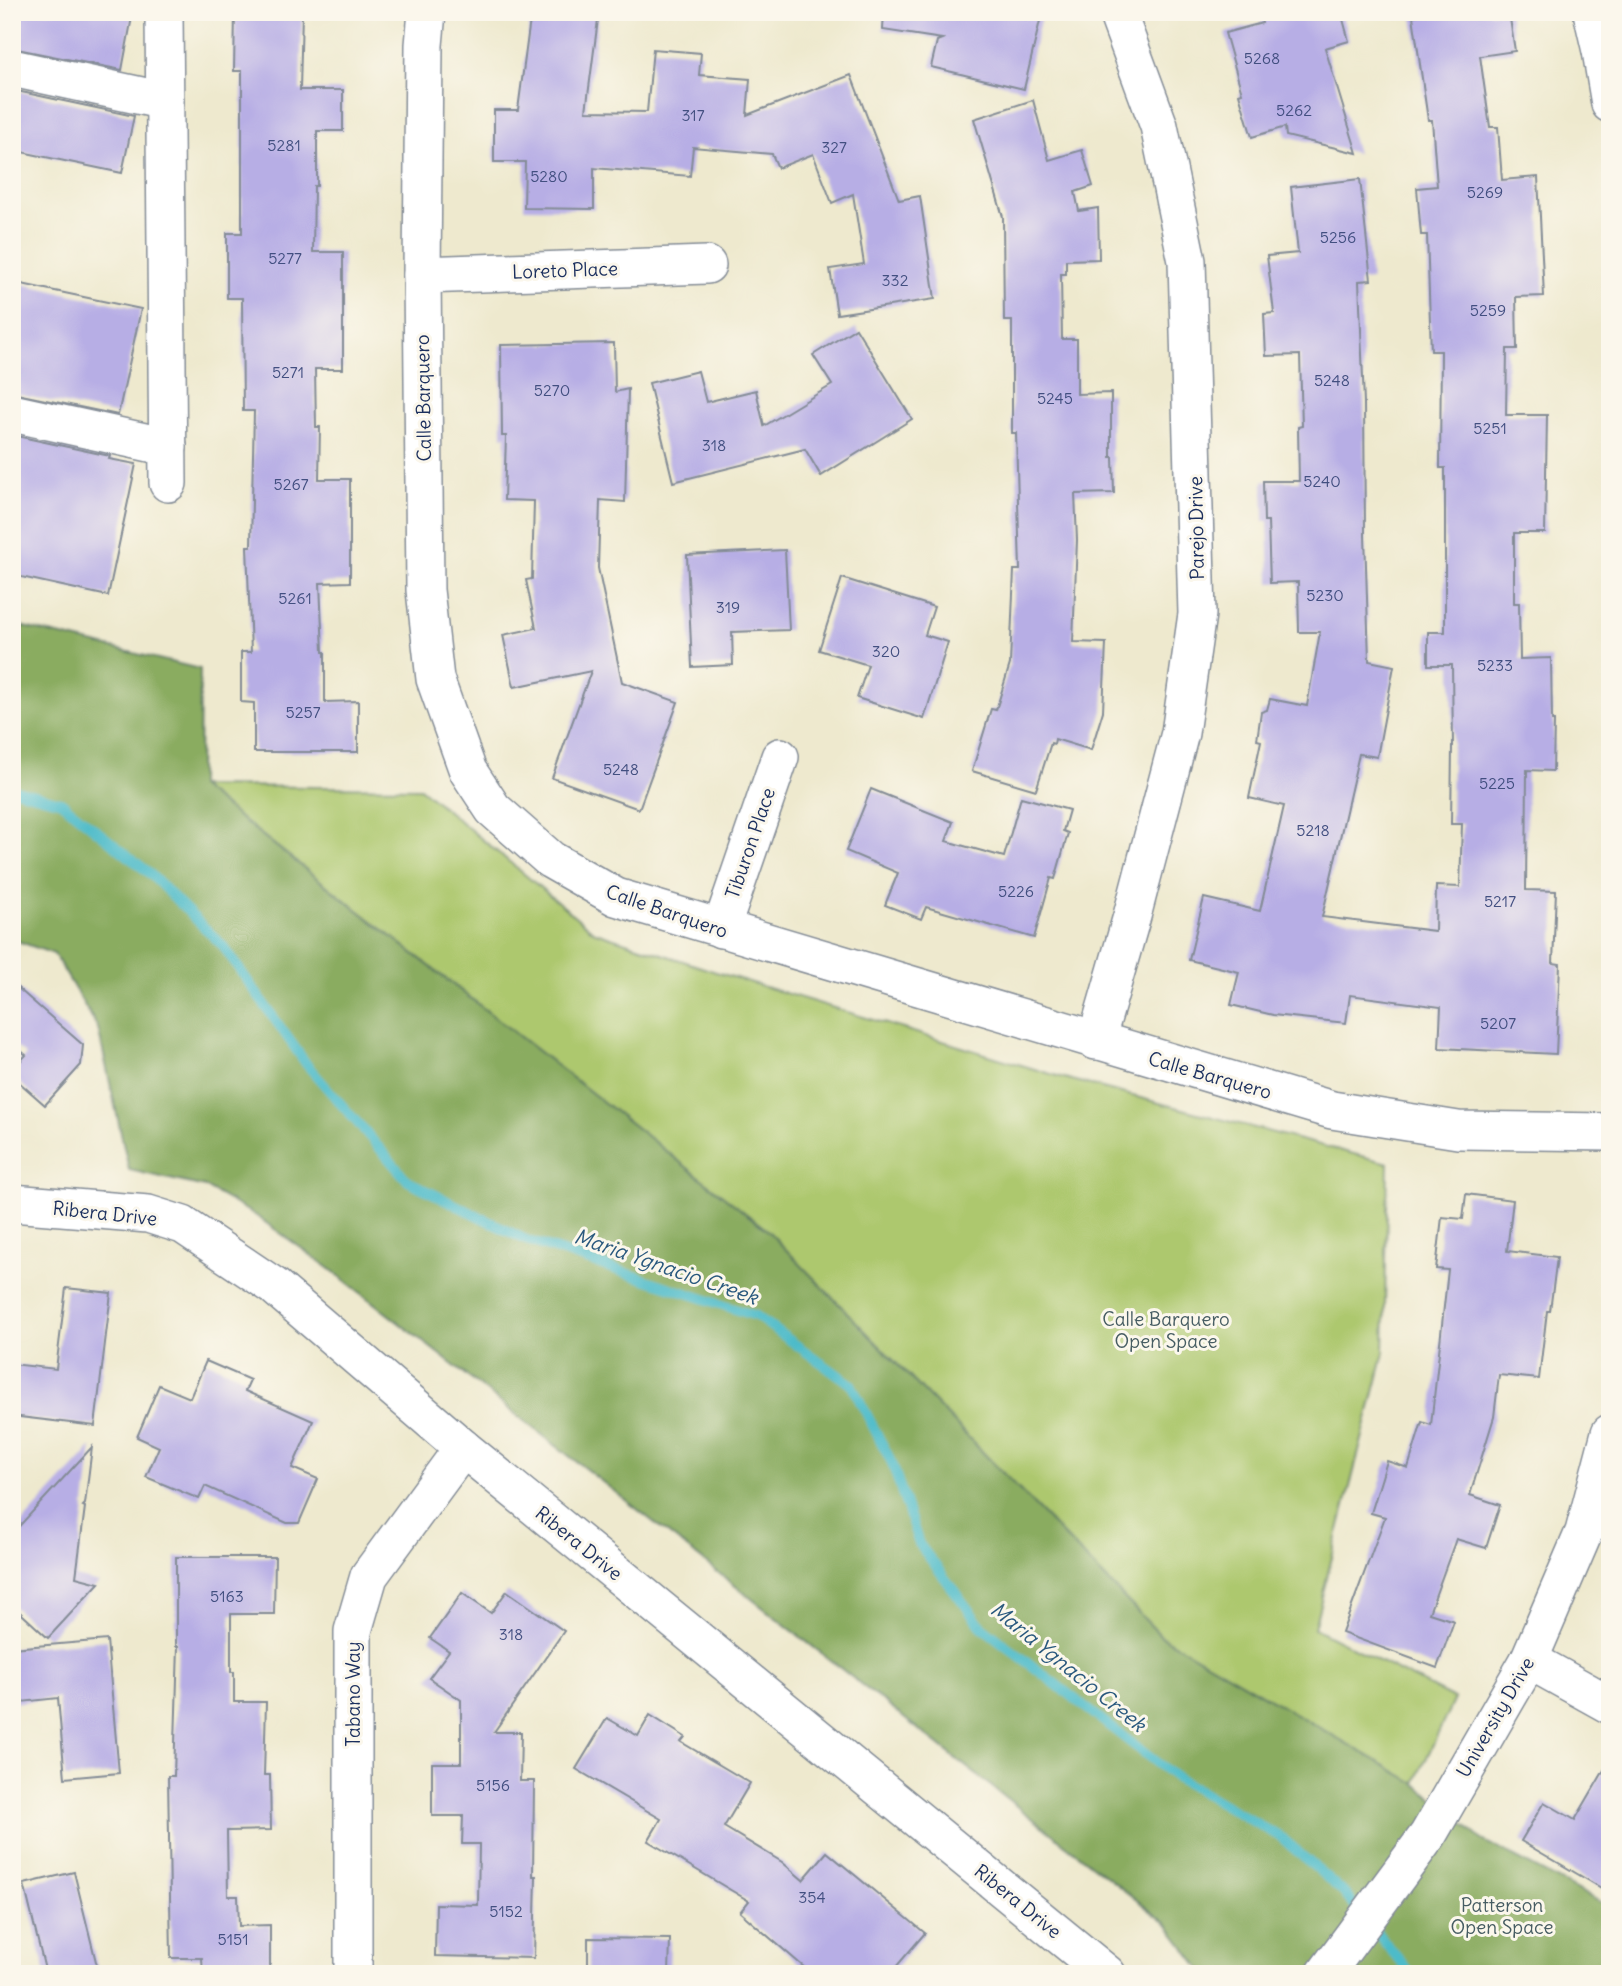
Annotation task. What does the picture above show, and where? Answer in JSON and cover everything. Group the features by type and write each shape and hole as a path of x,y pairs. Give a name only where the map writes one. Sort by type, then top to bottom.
{"street":[{"path":"164,12 168,483"},
{"name":"Calle Barquero","path":"427,12 424,45 422,275 425,590 435,679 468,771 493,809 551,860 616,897 1332,1110 1458,1130 1610,1132"},
{"name":"Parejo Drive","path":"1096,1041 1180,733 1197,614 1187,261 1159,126 1117,12"},
{"path":"1592,12 1610,104"},
{"path":"12,68 164,101"},
{"name":"Loreto Place","path":"422,275 707,265"},
{"path":"12,412 168,447"},
{"name":"Tiburon Place","path":"720,929 780,757"},
{"name":"Ribera Drive","path":"12,1203 148,1214 183,1224 274,1286 463,1448 1107,1974"},
{"name":"University Drive","path":"1325,1974 1428,1835 1529,1660 1584,1532 1610,1433"},
{"name":"Tabano Way","path":"354,1974 353,1631 369,1576 463,1448"},
{"path":"1529,1660 1610,1705"}],"green space":[{"name":"Patterson Open Space","path":"12,624 200,669 199,786 767,1230 1161,1636 1415,1783 1482,1840 1610,1907 1610,1974 1205,1974 1166,1923 329,1268 255,1215 205,1187 129,1170 98,1028 54,954 12,939"},
{"name":"Calle Barquero Open Space","path":"199,786 420,788 593,931 716,972 1064,1078 1388,1163 1384,1353 1314,1628 1454,1699 1415,1783 1161,1636 767,1230"}],"building":[{"path":"12,12 107,12 132,17 122,70 12,48"},
{"path":"235,12 302,12 300,90 343,90 343,131 317,131 313,252 343,252 343,369 315,369 316,427 320,427 319,479 350,479 350,582 320,583 325,702 358,701 358,752 254,752 254,703 241,702 241,652 251,652 247,546 251,546 254,411 243,411 242,298 227,298 227,233 242,233 242,71 234,71"},
{"path":"531,12 599,12 586,111 647,112 653,49 701,53 699,75 750,79 747,115 851,75 899,200 920,196 935,299 837,314 830,269 864,264 853,194 832,203 813,154 778,168 772,154 693,147 690,176 594,168 594,209 524,208 525,162 494,162 494,110 518,110"},
{"path":"884,12 1042,12 1024,89 931,67 937,41 942,39 883,30"},
{"path":"1259,12 1341,12 1349,41 1325,48 1357,153 1286,136 1285,127 1252,137 1225,33 1262,23"},
{"path":"1434,12 1509,12 1515,51 1480,56 1490,127 1498,127 1502,180 1538,177 1544,296 1516,297 1517,349 1507,349 1506,415 1547,415 1545,533 1514,533 1514,603 1519,603 1520,659 1551,658 1553,771 1527,770 1526,890 1556,891 1553,963 1560,964 1556,1054 1439,1048 1441,1007 1350,995 1346,1023 1273,1015 1231,1005 1239,972 1189,960 1204,898 1260,911 1284,806 1249,798 1261,741 1257,740 1261,712 1267,710 1270,699 1307,706 1320,632 1299,632 1298,582 1270,583 1268,521 1264,521 1263,481 1299,481 1298,427 1302,426 1300,355 1266,356 1264,314 1274,313 1267,256 1298,253 1291,187 1360,179 1371,280 1359,281 1369,661 1394,666 1377,757 1359,754 1322,917 1435,931 1436,886 1460,887 1462,824 1451,824 1452,665 1428,665 1428,632 1445,632 1445,468 1440,468 1441,351 1431,351 1427,235 1421,235 1417,188 1437,186 1432,120 1428,120 1413,16"},
{"path":"12,90 134,116 122,173 12,150"},
{"path":"1033,100 1049,160 1082,150 1093,186 1075,192 1079,211 1098,208 1099,259 1066,260 1066,274 1061,274 1062,339 1077,339 1077,394 1111,393 1114,493 1075,494 1077,540 1073,642 1106,643 1103,711 1091,750 1055,739 1054,744 1051,743 1036,790 972,771 991,709 996,710 1010,664 1014,570 1020,570 1016,433 1012,433 1012,321 1004,321 1003,217 974,119"},
{"path":"12,282 141,309 118,415 12,393"},
{"path":"856,328 912,419 821,476 805,449 673,482 649,383 698,371 706,402 756,390 764,426 832,385 813,355"},
{"path":"614,343 615,392 628,389 625,502 600,500 598,568 622,682 678,702 639,809 552,778 591,671 514,687 503,635 536,628 526,580 532,579 534,501 504,500 506,436 502,436 501,345"},
{"path":"12,435 136,464 108,596 12,575"},
{"path":"785,550 789,630 732,632 733,665 692,667 687,555"},
{"path":"842,578 934,607 925,635 948,642 924,719 857,698 868,665 819,650"},
{"path":"871,789 953,822 946,841 1004,857 1021,797 1069,810 1063,831 1068,833 1055,879 1051,878 1034,938 926,907 921,919 885,905 898,873 846,851"},
{"path":"12,983 83,1045 81,1065 45,1105 12,1076 12,1070 26,1055 12,1043"},
{"path":"1466,1194 1513,1200 1507,1251 1557,1257 1539,1379 1499,1375 1494,1417 1470,1495 1500,1505 1486,1548 1456,1539 1429,1613 1454,1621 1437,1668 1342,1633 1385,1517 1371,1513 1387,1461 1408,1468 1422,1422 1431,1425 1448,1270 1436,1269 1442,1217 1463,1219"},
{"path":"66,1288 111,1293 95,1426 12,1416 12,1364 56,1369"},
{"path":"206,1361 250,1380 245,1391 313,1421 292,1468 318,1479 299,1523 287,1523 205,1486 199,1499 146,1477 159,1447 137,1437 159,1385 190,1398"},
{"path":"92,1447 76,1577 99,1583 48,1638 12,1605 12,1534"},
{"path":"176,1557 275,1557 274,1614 231,1614 234,1702 266,1702 264,1775 270,1775 271,1830 227,1831 228,1896 238,1896 239,1926 270,1925 270,1974 203,1974 202,1958 171,1958 168,1776 174,1776 178,1646"},
{"path":"507,1591 564,1631 494,1732 521,1732 520,1781 534,1781 534,1958 435,1956 436,1904 478,1905 479,1844 462,1844 463,1816 432,1816 432,1763 461,1763 461,1700 429,1678 449,1651 430,1638 462,1593 491,1613"},
{"path":"107,1640 119,1773 65,1778 58,1698 12,1703 12,1648"},
{"path":"650,1715 685,1737 681,1742 750,1783 724,1827 782,1862 803,1880 827,1852 925,1933 890,1974 812,1974 740,1912 749,1901 648,1841 661,1819 576,1769 607,1718 638,1736"},
{"path":"1610,1760 1610,1893 1521,1841 1544,1802 1575,1820"},
{"path":"74,1872 99,1974 46,1974 24,1884"},
{"path":"588,1938 670,1939 669,1974 588,1974"}],"waterway":[{"name":"Maria Ygnacio Creek","path":"12,789 61,802 148,872 223,946 307,1065 408,1181 526,1240 756,1316 851,1384 892,1463 919,1544 981,1626 1175,1777 1282,1838 1342,1891 1411,1974"}]}
